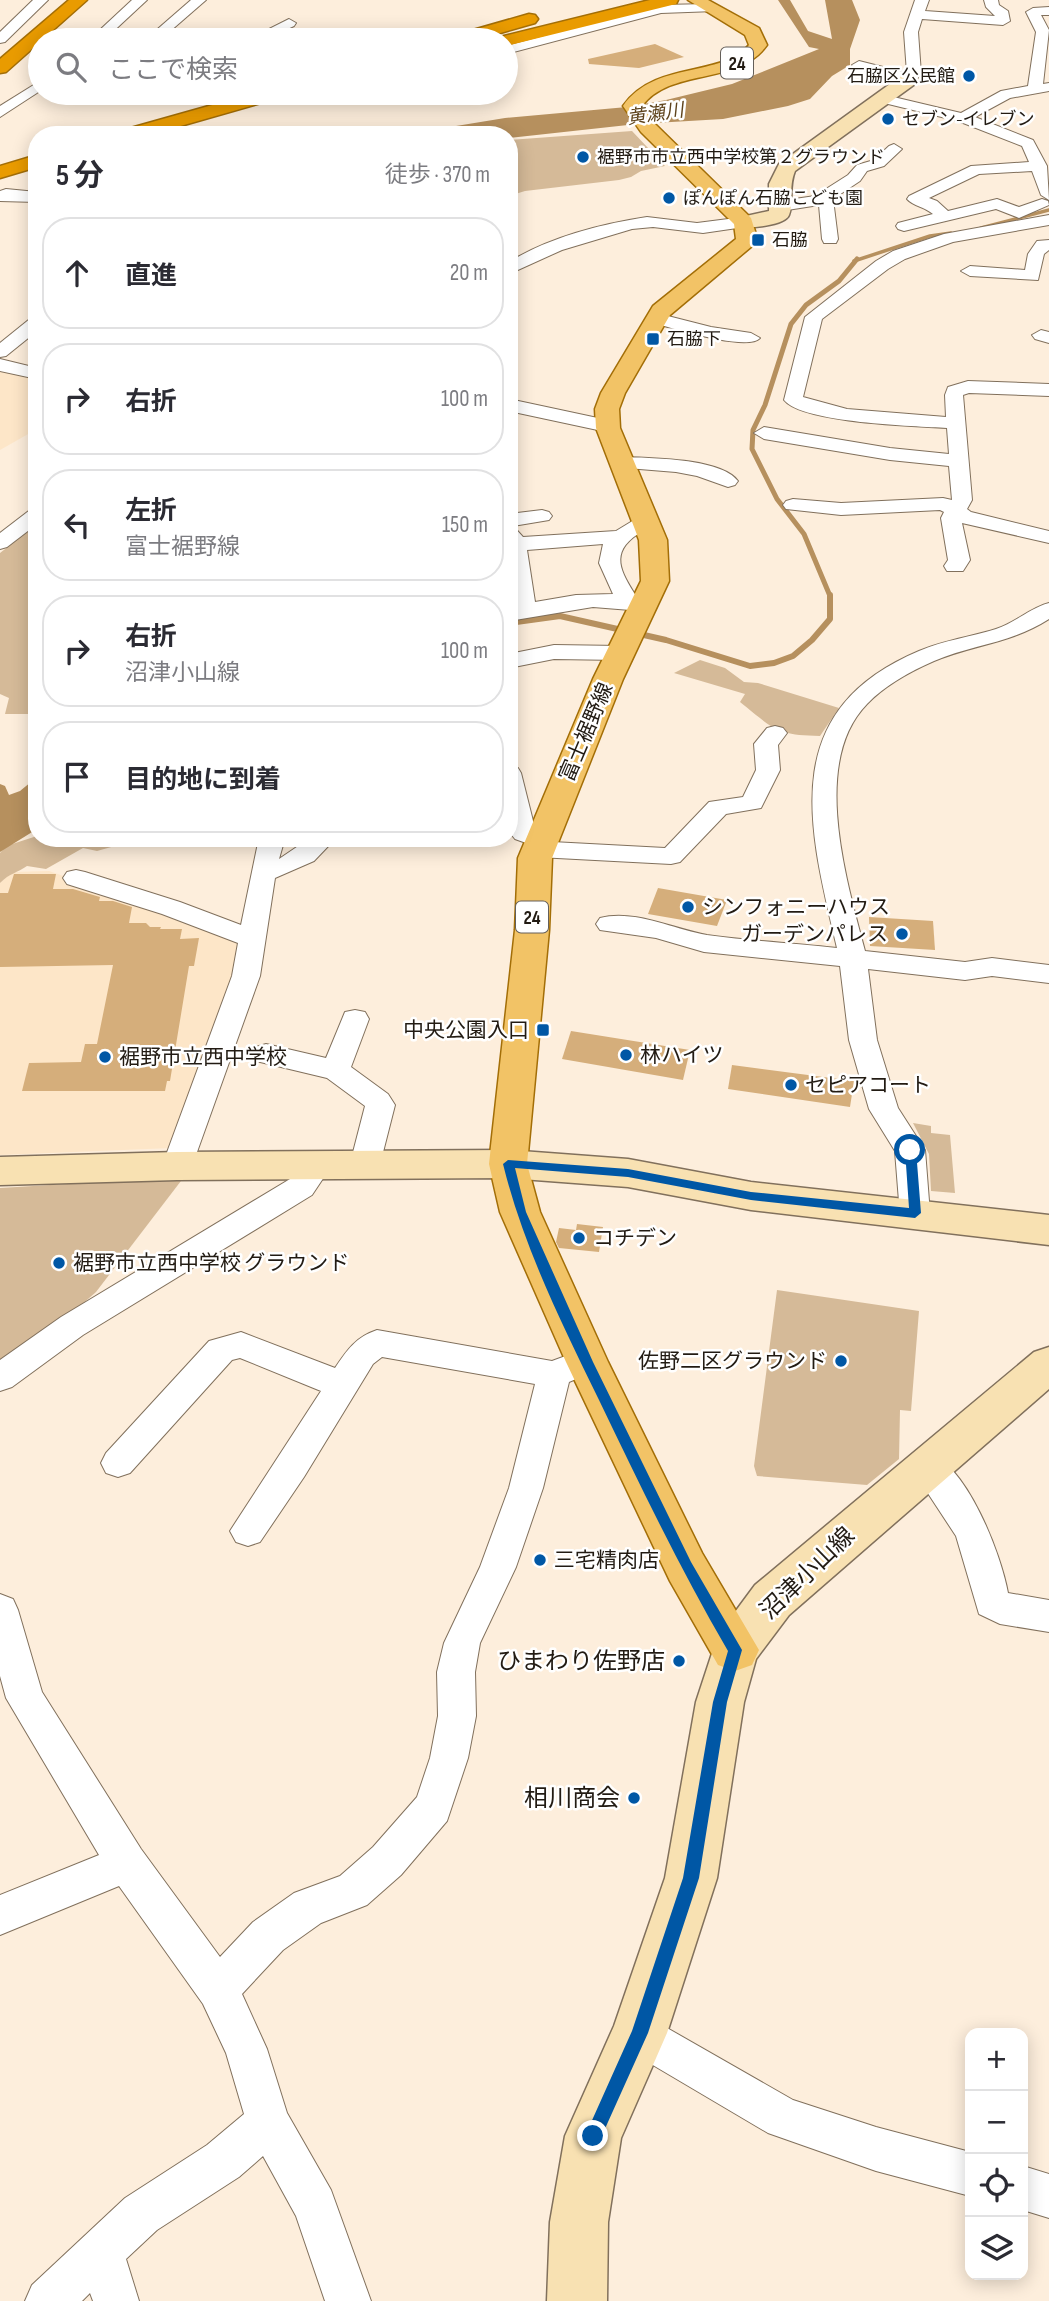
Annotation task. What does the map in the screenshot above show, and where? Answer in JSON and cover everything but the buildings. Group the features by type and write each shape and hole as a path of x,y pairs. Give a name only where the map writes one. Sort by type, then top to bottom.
{"highway":[{"path":"518,30 619,0"},
{"path":"518,38 670,0"},
{"path":"66,28 86,4"},
{"path":"54,28 86,4"},
{"path":"480,28 548,4"},
{"path":"490,28 582,4"},
{"path":"0,68 28,47"},
{"path":"0,86 28,64"},
{"path":"215,110 229,105"},
{"path":"159,126 238,105"},
{"path":"187,126 252,105"},
{"path":"0,172 28,163"},
{"path":"0,182 28,174"}],"main road":[{"name":"24","path":"703,4 753,32 760,45 755,53 725,66 659,83 643,90 634,99 632,106 648,128 744,222"},
{"path":"607,426 607,409 613,393 656,318 677,295 744,246 747,230 744,222"},
{"name":"富士裾野線","path":"607,426 622,463 632,529 653,540 655,581 635,602 620,653 539,844 508,1164 520,1212 570,1368 735,1650"}],"street":[{"path":"0,39 41,0"},
{"path":"109,28 140,0"},
{"path":"166,28 199,0"},
{"path":"518,263 545,249 633,224 652,222 700,228 770,218 779,214 779,184 786,168 885,99 914,74 911,32 922,0"},
{"path":"918,15 1003,21 1001,11 993,7 991,0"},
{"path":"518,47 661,9 703,4"},
{"path":"963,118 1006,93 1042,87 1043,32 1033,12 1049,11"},
{"path":"279,28 289,23"},
{"path":"859,65 908,80"},
{"path":"0,113 28,93"},
{"path":"885,99 963,118 1016,136 1041,155 1049,194"},
{"path":"781,206 820,200 854,178 862,168 879,163 894,149"},
{"path":"944,216 930,204 915,199 971,172 1012,165 1041,155"},
{"path":"949,158 971,172"},
{"path":"0,196 6,194 28,198"},
{"path":"820,200 827,202 830,239"},
{"path":"904,226 997,204 1018,213 1049,201"},
{"path":"956,423 810,408 793,400 814,317 900,255 950,237 1049,220"},
{"path":"970,271 1032,276 1038,250 1043,245 1049,245"},
{"path":"656,318 711,332 751,338"},
{"path":"0,352 28,329"},
{"path":"0,365 28,372"},
{"path":"955,566 958,560 951,518 962,500 954,395 961,388 1049,390"},
{"path":"518,407 607,426"},
{"path":"764,433 959,461"},
{"path":"622,463 682,467 705,471 728,481"},
{"path":"820,488 830,508"},
{"path":"793,505 841,509 943,504 964,517 1049,537"},
{"path":"518,519 542,516"},
{"path":"0,543 28,521"},
{"path":"518,538 632,529"},
{"path":"632,529 610,549 612,578 635,602"},
{"path":"518,612 576,601 635,602"},
{"path":"915,1213 910,1150 884,1109 863,1040 853,958 823,816 832,748 842,723 856,701 894,673 931,654 1009,632 1049,610"},
{"path":"518,658 554,652 620,653"},
{"path":"518,810 524,834 539,844 671,856 718,807 752,803 768,770 766,744 775,733"},
{"path":"177,1166 246,976 270,847"},
{"path":"264,872 280,870 319,847"},
{"path":"76,878 171,908 253,939"},
{"path":"609,923 657,930 704,943 965,971 992,967 1049,974"},
{"path":"336,1070 355,1019"},
{"path":"266,1054 336,1070 380,1104 365,1164"},
{"path":"0,1171 177,1166 508,1164 628,1173 751,1196 1049,1230"},
{"path":"0,1378 7,1370 72,1326 301,1187 317,1165"},
{"path":"218,1989 268,1936 308,1907 353,1891 387,1861 433,1808 449,1758 457,1716 456,1672 462,1643 498,1567 570,1368 377,1343 361,1355 248,1531"},
{"path":"118,1463 221,1350 240,1345 342,1385"},
{"name":"沼津小山線","path":"577,2301 579,2222 593,2136 639,2033 691,1878 720,1702 735,1650 772,1600 1049,1364"},
{"path":"928,1466 975,1534 988,1572 992,1604 1000,1608 1049,1616"},
{"path":"0,1610 25,1698 127,1863 218,1989 246,2049 268,2122 316,2206 348,2301"},
{"path":"0,1915 127,1863"},
{"path":"639,2033 783,2119 876,2149 965,2173"},
{"path":"48,2301 141,2214 223,2161 268,2122"},
{"path":"1028,2190 1049,2196"},
{"path":"100,2250 116,2301"}],"shaded area":[{"name":"裾野市市立西中学校第２グラウンド","path":"632,131 665,166 641,171 619,180 518,193 518,139"},
{"path":"0,369 28,375 28,434 0,450"},
{"path":"28,531 28,714 5,714 9,698 0,694 0,553"},
{"path":"700,660 725,668 744,682 758,683 839,708 820,736 784,732 768,724 740,702 745,694 674,673"},
{"path":"28,839 28,847 111,847 97,851 83,848 46,869 27,866 0,883 0,853 6,846"},
{"name":"裾野市立西中学校","path":"49,871 238,940 243,948 172,1148 0,1155 0,883 12,872"},
{"path":"913,1123 931,1126 931,1133 950,1135 955,1193 931,1191 929,1154"},
{"name":"裾野市立西中学校 グラウンド","path":"184,1177 96,1292 71,1314 0,1361 0,1188"},
{"name":"佐野二区グラウンド","path":"777,1290 919,1311 911,1411 900,1410 899,1459 867,1485 757,1476 754,1466"}],"water":[{"name":"黄瀬川","path":"778,0 790,0 808,31 832,39 825,0 852,0 860,20 850,49 850,65 832,76 810,99 723,119 637,124 518,137 518,126 456,126 505,118 627,107 666,100 732,84 819,49 809,47"},
{"path":"0,784 5,786 9,795 28,784 28,835 0,852"}],"waterway":[{"path":"981,228 1049,210"},
{"path":"856,260 930,236 951,233"},
{"path":"830,596 804,534 777,499 752,449 753,430 765,405 791,324 806,305 839,281 856,260"},
{"path":"518,622 560,616 666,640 750,666 774,663 793,656 812,640 830,619 830,596"}],"place":[{"name":"石脇区公民館","path":"969,76"},
{"name":"セブン-イレブン","path":"888,119"},
{"name":"裾野市市立西中学校第２グラウンド","path":"583,157"},
{"name":"ぽんぽん石脇こども園","path":"669,198"},
{"name":"石脇","path":"758,240"},
{"name":"石脇下","path":"653,339"},
{"name":"シンフォニーハウス","path":"688,907"},
{"name":"ガーデンパレス","path":"902,934"},
{"name":"中央公園入口","path":"543,1030"},
{"name":"林ハイツ","path":"626,1055"},
{"name":"裾野市立西中学校","path":"105,1057"},
{"name":"セピアコート","path":"791,1085"},
{"name":"コチデン","path":"579,1238"},
{"name":"裾野市立西中学校 グラウンド","path":"59,1263"},
{"name":"佐野二区グラウンド","path":"841,1361"},
{"name":"三宅精肉店","path":"540,1560"},
{"name":"ひまわり佐野店","path":"679,1661"},
{"name":"相川商会","path":"634,1798"}],"route":[{"path":"593,2136 639,2033 691,1878 720,1702 735,1650 686,1567 587,1362 520,1212 508,1164 628,1173 751,1196 915,1213 910,1150"}]}
